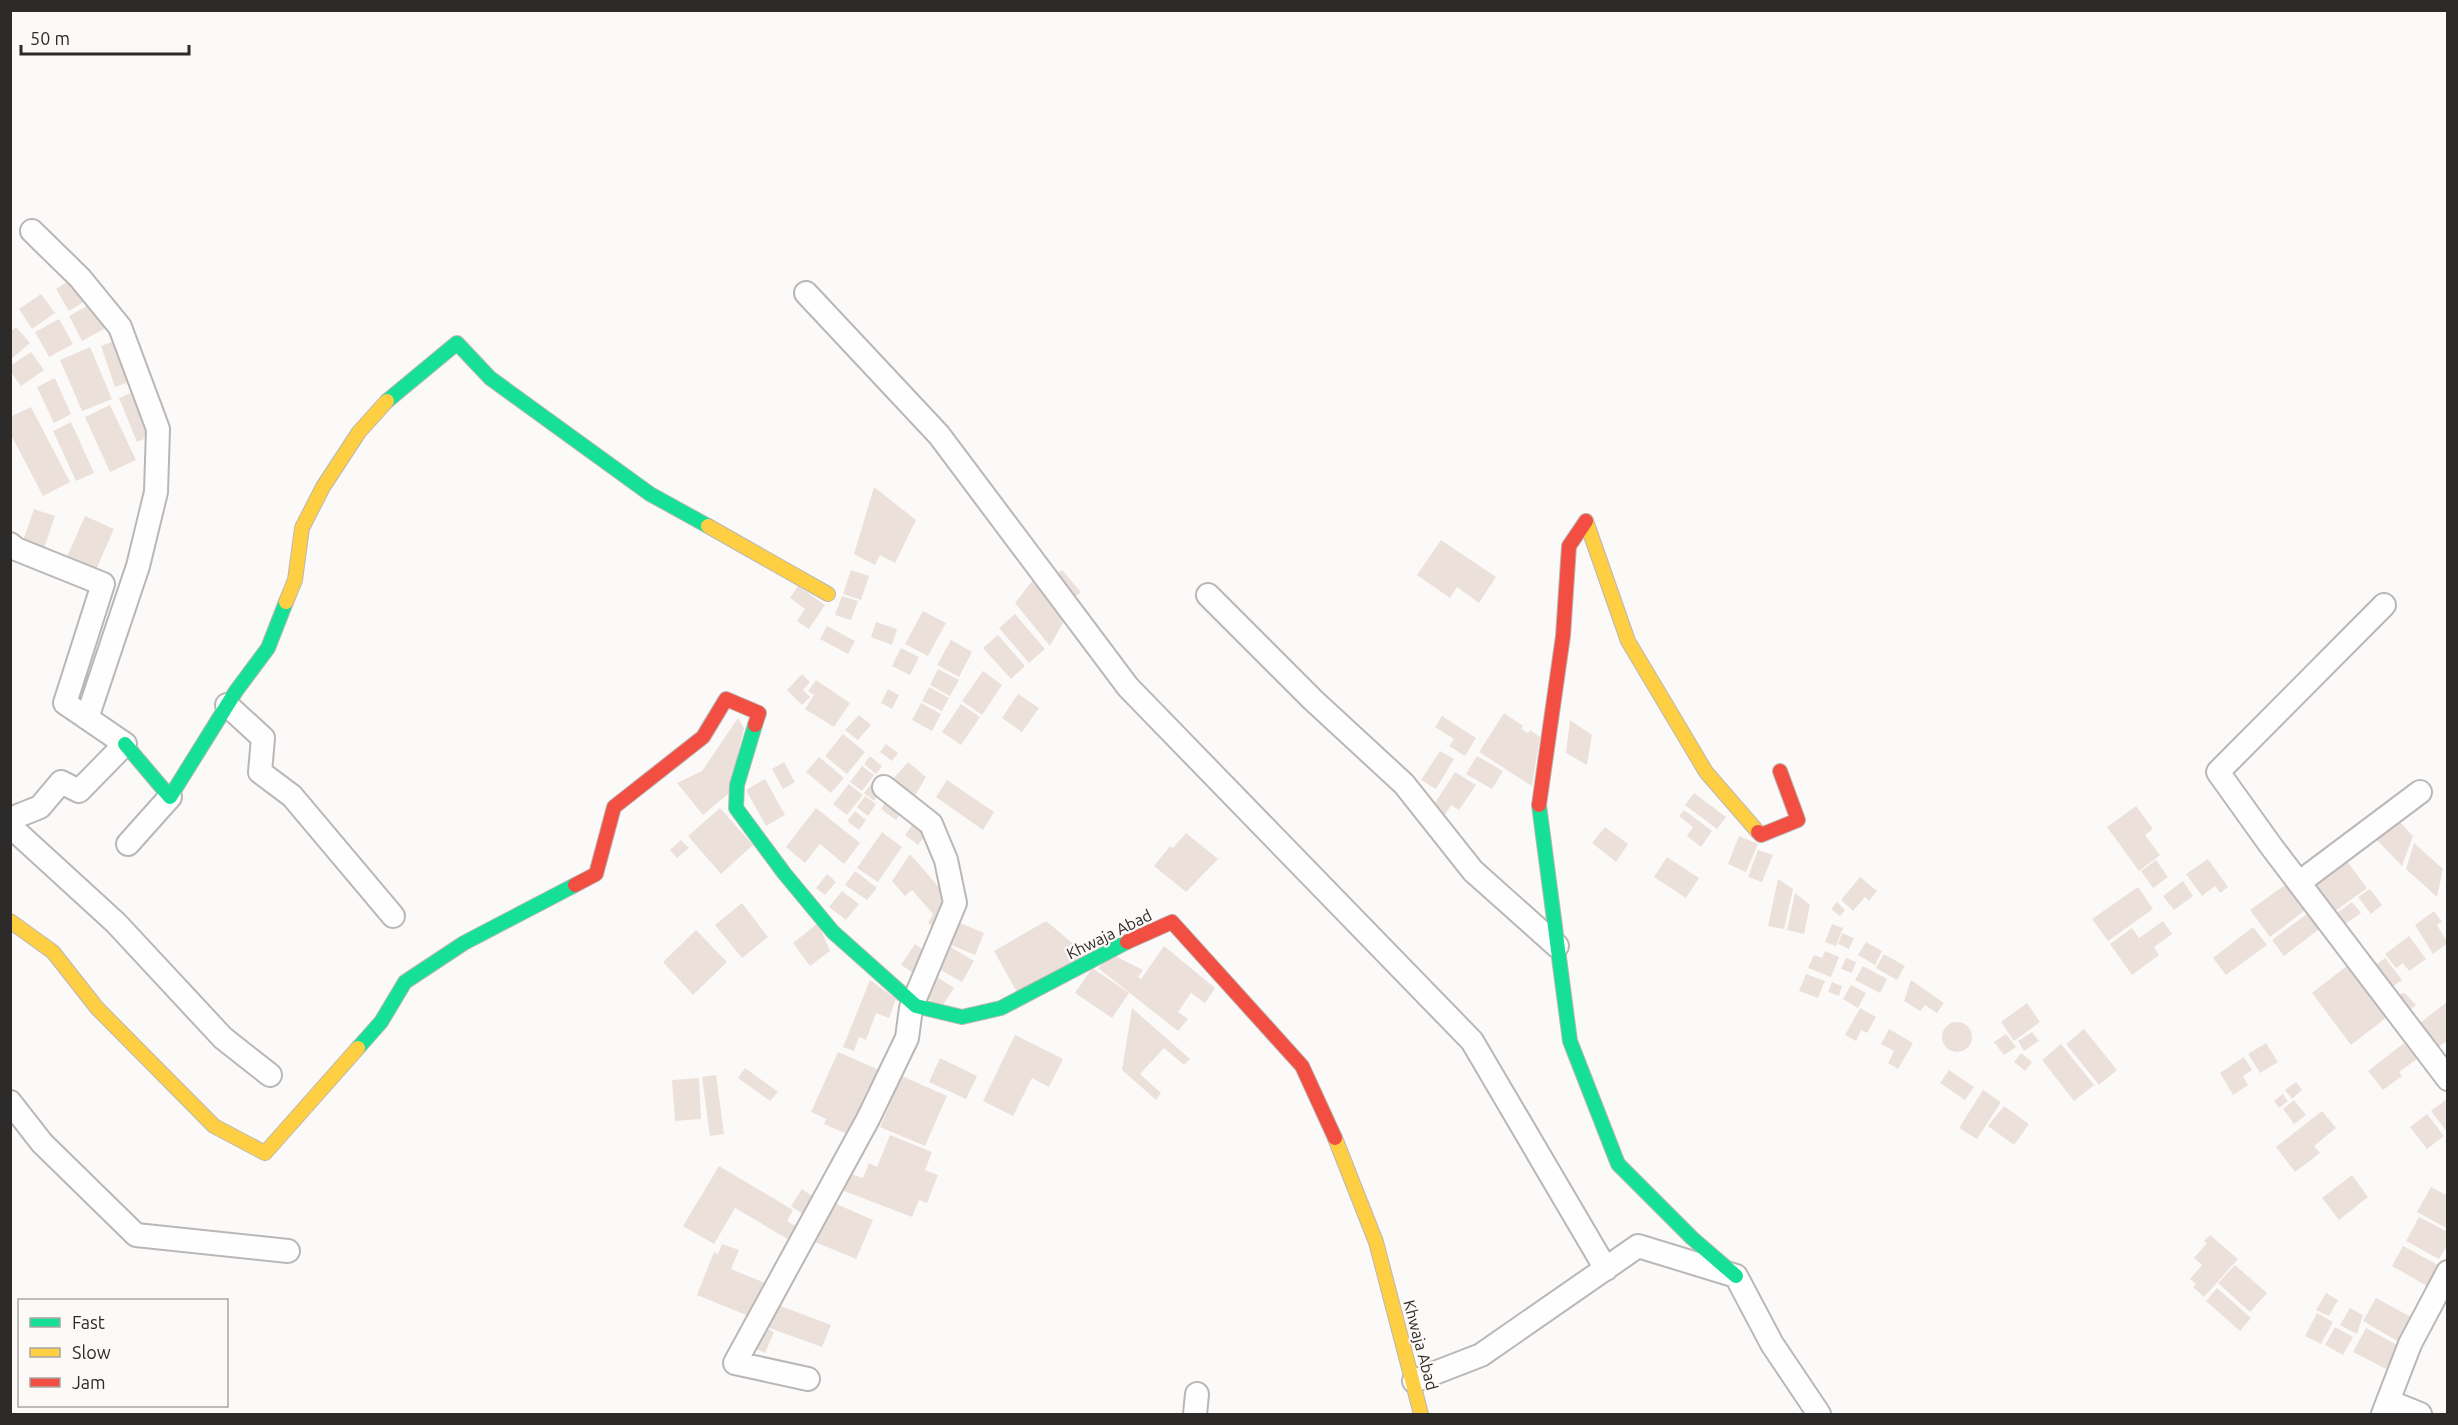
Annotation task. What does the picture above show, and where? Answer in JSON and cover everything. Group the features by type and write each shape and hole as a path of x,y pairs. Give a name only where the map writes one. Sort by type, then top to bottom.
{"street":[{"path":"32,231 80,278 120,327 158,429 156,492 138,566 87,718"},
{"path":"806,293 939,435 1128,687 1472,1041 1606,1269"},
{"path":"128,844 170,797 227,705 268,648 295,580 302,528 322,487 359,432 393,394 457,343 490,378 650,494 828,594"},
{"path":"1780,771 1798,820 1761,835 1706,772 1628,641 1586,521 1569,546 1563,636 1538,801 1570,1041 1618,1164 1692,1238 1736,1276 1772,1344 1819,1414"},
{"path":"12,550 103,584 65,703 124,744 170,797"},
{"path":"1208,595 1313,700 1404,784 1473,871 1557,946"},
{"path":"2384,605 2218,772 2448,1079"},
{"name":"Khwaja Abad","path":"10,921 53,952 98,1008 214,1126 265,1153 381,1022 405,982 464,943 596,874 614,807 703,737 726,699 759,713 748,742 737,785 736,808 783,873 833,932 913,1003 962,1017 1001,1008 1108,951 1172,922 1302,1066 1346,1162 1376,1242 1421,1414"},
{"path":"227,705 263,738 260,772 292,796 393,916"},
{"path":"10,819 40,807 60,782 79,791 124,744"},
{"path":"808,1379 735,1363 868,1119 907,1038 913,1003 954,903 946,860 931,824 884,787"},
{"path":"2300,882 2420,792"},
{"path":"10,826 116,923 223,1038 270,1076"},
{"path":"10,1102 42,1143 136,1235 288,1251"},
{"path":"1414,1381 1481,1355 1638,1246 1736,1276"},
{"path":"2420,1414 2385,1408 2410,1344 2448,1272"}],"building":[{"path":"75,277 88,299 69,311 56,289"},
{"path":"41,294 55,313 32,329 19,309"},
{"path":"98,300 111,325 82,341 69,316"},
{"path":"59,319 73,344 49,357 35,332"},
{"path":"16,327 30,343 10,360 10,332"},
{"path":"120,339 135,380 115,387 101,346"},
{"path":"90,347 112,399 82,411 60,360"},
{"path":"31,352 44,370 21,386 10,371 10,366"},
{"path":"55,378 71,414 54,423 37,387"},
{"path":"137,390 155,434 137,442 119,398"},
{"path":"110,405 136,460 110,472 85,417"},
{"path":"31,407 70,482 43,496 10,433 10,417"},
{"path":"71,422 94,473 76,481 53,431"},
{"path":"874,487 916,520 895,563 880,555 875,565 854,554"},
{"path":"34,509 55,516 44,548 23,541"},
{"path":"85,516 114,529 95,572 66,559"},
{"path":"1441,540 1496,577 1479,603 1457,587 1450,598 1417,575"},
{"path":"851,570 869,576 861,600 843,594"},
{"path":"1062,570 1081,592 1069,602 1050,580"},
{"path":"1036,576 1068,614 1050,646 1015,603"},
{"path":"798,586 825,605 809,629 797,621 805,609 790,598"},
{"path":"842,596 858,601 851,620 835,615"},
{"path":"923,611 946,623 928,656 905,644"},
{"path":"1015,614 1045,649 1029,663 999,628"},
{"path":"876,622 897,629 892,645 871,637"},
{"path":"827,626 855,641 848,654 820,639"},
{"path":"998,635 1025,666 1011,679 983,648"},
{"path":"951,640 972,652 959,677 937,665"},
{"path":"901,648 919,657 910,675 892,666"},
{"path":"938,669 959,680 950,696 930,685"},
{"path":"983,671 1002,685 982,715 962,701"},
{"path":"802,674 810,682 803,690 810,697 802,705 787,690"},
{"path":"816,680 850,703 834,727 805,709 814,695 808,691"},
{"path":"929,687 949,698 942,711 922,701"},
{"path":"888,689 899,695 892,709 881,703"},
{"path":"1018,694 1039,708 1022,732 1002,718"},
{"path":"921,703 941,714 932,731 912,720"},
{"path":"961,704 980,717 961,745 942,732"},
{"path":"1504,713 1523,726 1521,729 1528,733 1530,730 1540,737 1532,786 1479,752"},
{"path":"859,715 871,725 858,740 845,730"},
{"path":"1442,716 1476,738 1465,756 1449,746 1454,739 1435,727"},
{"path":"738,718 744,728 729,793 703,815 677,783 702,771"},
{"path":"1570,720 1592,735 1587,765 1566,753"},
{"path":"843,734 865,752 847,774 825,756"},
{"path":"886,744 898,753 892,761 880,752"},
{"path":"1440,751 1454,759 1436,789 1421,780"},
{"path":"870,756 882,766 876,774 864,764"},
{"path":"1477,756 1503,771 1492,789 1466,774"},
{"path":"819,757 844,778 831,793 806,772"},
{"path":"784,762 795,782 783,789 772,769"},
{"path":"908,762 926,777 913,799 894,778"},
{"path":"862,766 874,775 862,791 850,782"},
{"path":"1455,772 1476,785 1459,810 1451,805 1445,815 1433,806"},
{"path":"765,779 785,815 766,826 746,790"},
{"path":"947,780 994,812 983,830 936,797"},
{"path":"849,784 863,795 847,815 833,804"},
{"path":"871,784 881,791 874,801 864,793"},
{"path":"1694,793 1726,817 1717,829 1685,805"},
{"path":"865,796 876,804 868,816 857,807"},
{"path":"889,797 905,808 896,820 881,809"},
{"path":"2136,806 2153,829 2145,835 2160,855 2139,871 2107,827"},
{"path":"720,808 753,845 721,874 688,836"},
{"path":"816,808 860,843 844,864 820,844 805,863 786,847"},
{"path":"1684,810 1712,831 1701,847 1687,836 1693,827 1679,816"},
{"path":"855,811 866,820 859,830 847,821"},
{"path":"2395,817 2413,836 2402,866 2374,837"},
{"path":"916,820 929,830 918,845 905,835"},
{"path":"1605,827 1628,844 1616,862 1592,843"},
{"path":"882,832 902,847 878,882 857,868"},
{"path":"1186,833 1218,859 1186,892 1154,866 1170,846 1173,848"},
{"path":"1739,836 1758,844 1746,872 1728,864"},
{"path":"681,840 689,848 677,858 670,850"},
{"path":"2414,843 2443,869 2437,897 2406,869"},
{"path":"1758,850 1773,855 1762,882 1748,877"},
{"path":"910,854 951,901 938,930 928,923 933,914 912,890 905,896 892,881"},
{"path":"1667,857 1699,878 1686,898 1654,877"},
{"path":"2208,859 2228,887 2220,893 2215,886 2202,896 2186,874"},
{"path":"2156,860 2168,877 2153,888 2141,871"},
{"path":"2346,860 2367,888 2330,915 2310,888"},
{"path":"855,871 877,888 867,900 845,885"},
{"path":"827,874 836,882 825,895 816,888"},
{"path":"1860,877 1877,891 1869,901 1865,897 1853,911 1841,900"},
{"path":"1778,879 1793,889 1784,929 1768,926"},
{"path":"2183,881 2193,896 2174,910 2163,896"},
{"path":"2289,882 2308,908 2270,937 2250,910"},
{"path":"2138,887 2153,909 2108,941 2092,919"},
{"path":"2370,889 2382,905 2371,914 2358,897"},
{"path":"842,891 859,904 846,920 829,907"},
{"path":"1795,893 1810,905 1804,934 1787,930"},
{"path":"1837,902 1845,910 1840,916 1831,909"},
{"path":"2352,902 2361,913 2341,927 2333,916"},
{"path":"742,903 768,937 742,958 715,925"},
{"path":"2311,911 2322,927 2284,956 2272,940"},
{"path":"2434,911 2442,922 2437,925 2448,943 2433,954 2415,925"},
{"path":"1046,921 1088,956 1018,994 994,951"},
{"path":"2163,921 2172,934 2154,947 2159,955 2132,975 2110,944 2132,928 2139,938"},
{"path":"958,922 984,933 975,955 949,944"},
{"path":"818,923 830,951 810,966 793,943"},
{"path":"1832,924 1843,928 1836,946 1825,942"},
{"path":"2253,927 2267,945 2226,975 2213,958"},
{"path":"696,930 727,962 693,995 663,962"},
{"path":"1842,933 1854,938 1849,949 1838,944"},
{"path":"2409,936 2426,959 2409,971 2403,963 2396,968 2385,954"},
{"path":"1866,942 1882,951 1875,965 1858,955"},
{"path":"915,944 928,953 915,974 901,965"},
{"path":"949,946 974,961 962,982 937,968"},
{"path":"1164,946 1215,988 1205,1003 1191,993 1178,1012 1188,1019 1178,1031 1098,968 1113,955 1143,970 1138,977 1141,979"},
{"path":"1825,951 1839,957 1831,977 1808,968 1814,955 1822,958"},
{"path":"1884,954 1905,966 1897,980 1876,968"},
{"path":"1846,958 1856,962 1852,973 1841,969"},
{"path":"2385,958 2402,980 2389,989 2373,967"},
{"path":"2352,962 2391,1014 2351,1045 2312,993"},
{"path":"1863,966 1887,979 1880,993 1855,980"},
{"path":"1092,968 1129,993 1112,1018 1075,993"},
{"path":"1806,974 1825,981 1818,998 1799,991"},
{"path":"934,975 954,988 941,1008 921,994"},
{"path":"870,980 896,999 889,1018 876,1013 866,1040 859,1037 854,1051 843,1047"},
{"path":"1911,980 1944,1003 1937,1013 1925,1005 1920,1011 1904,1001"},
{"path":"1832,982 1842,986 1839,996 1828,992"},
{"path":"1851,985 1866,993 1858,1008 1843,999"},
{"path":"2405,993 2416,1005 2404,1015 2388,996"},
{"path":"2448,1001 2448,1040 2433,1051 2415,1027"},
{"path":"2027,1003 2040,1022 2014,1041 2001,1022"},
{"path":"1132,1008 1190,1059 1184,1065 1164,1048 1140,1074 1161,1093 1156,1100 1122,1070"},
{"path":"1860,1008 1876,1017 1867,1033 1861,1030 1856,1041 1845,1035"},
{"path":"1957,1022 1968,1026 1972,1037 1968,1048 1957,1052 1946,1048 1942,1037 1946,1026"},
{"path":"1889,1029 1913,1043 1898,1069 1888,1063 1894,1051 1881,1044"},
{"path":"2084,1029 2117,1070 2099,1085 2066,1044"},
{"path":"2032,1032 2039,1041 2024,1051 2018,1041"},
{"path":"2006,1034 2016,1047 2004,1055 1994,1042"},
{"path":"1015,1035 1063,1059 1049,1087 1032,1078 1013,1116 983,1101"},
{"path":"2266,1043 2278,1062 2260,1073 2248,1054"},
{"path":"2404,1043 2417,1059 2399,1072 2402,1076 2383,1090 2368,1071"},
{"path":"2061,1044 2094,1085 2074,1101 2042,1060"},
{"path":"838,1052 884,1072 876,1090 869,1086 847,1134 824,1124 826,1119 811,1112"},
{"path":"2021,1053 2032,1062 2025,1071 2014,1062"},
{"path":"2244,1057 2252,1070 2243,1076 2248,1085 2233,1095 2220,1073"},
{"path":"940,1058 977,1076 966,1099 929,1082"},
{"path":"745,1068 778,1092 770,1101 738,1078"},
{"path":"1949,1070 1974,1087 1965,1100 1940,1083"},
{"path":"716,1075 724,1134 710,1136 702,1077"},
{"path":"902,1076 947,1096 925,1146 880,1127"},
{"path":"699,1078 701,1119 675,1121 672,1080"},
{"path":"2296,1082 2302,1090 2292,1099 2285,1090"},
{"path":"1983,1090 2001,1102 1977,1139 1959,1128"},
{"path":"2283,1094 2288,1101 2279,1108 2274,1101"},
{"path":"2448,1098 2448,1133 2431,1111"},
{"path":"2294,1100 2306,1115 2294,1124 2283,1109"},
{"path":"2004,1106 2029,1124 2014,1145 1988,1126"},
{"path":"2322,1111 2336,1128 2314,1146 2320,1153 2295,1172 2276,1147"},
{"path":"2427,1114 2444,1136 2427,1149 2410,1127"},
{"path":"890,1135 932,1152 925,1170 938,1175 927,1203 919,1200 912,1217 839,1189 846,1172 863,1178 869,1163 877,1167"},
{"path":"719,1166 793,1210 787,1221 799,1228 791,1241 735,1208 714,1244 683,1226"},
{"path":"2352,1175 2368,1197 2339,1220 2322,1198"},
{"path":"2431,1187 2448,1196 2448,1229 2417,1212"},
{"path":"802,1189 819,1201 808,1218 791,1206"},
{"path":"832,1202 873,1220 856,1259 815,1242"},
{"path":"2419,1217 2448,1232 2448,1244 2439,1259 2406,1241"},
{"path":"2210,1235 2238,1259 2204,1297 2193,1287 2196,1284 2190,1279 2202,1265 2194,1258 2207,1243 2204,1241"},
{"path":"722,1244 739,1250 731,1269 765,1283 751,1317 697,1295 714,1252 718,1254"},
{"path":"2403,1246 2438,1265 2427,1286 2392,1266"},
{"path":"2235,1265 2267,1293 2250,1312 2218,1283"},
{"path":"2217,1288 2251,1318 2240,1331 2206,1301"},
{"path":"2326,1293 2338,1300 2329,1316 2316,1310"},
{"path":"2376,1298 2413,1318 2399,1342 2363,1321"},
{"path":"773,1303 831,1325 822,1347 764,1326"},
{"path":"2350,1308 2363,1315 2357,1334 2340,1325"},
{"path":"2317,1313 2333,1322 2321,1344 2305,1336"},
{"path":"762,1326 774,1332 765,1353 752,1347"},
{"path":"2335,1327 2353,1337 2343,1355 2325,1345"},
{"path":"2366,1328 2401,1347 2388,1370 2353,1352"}],"traffic: fast":[{"path":"387,401 457,343 490,378 650,494 708,526"},
{"path":"125,744 170,797 236,691 268,648 286,602"},
{"path":"755,725 737,785 736,808 784,873 833,932 916,1006 962,1017 1001,1008 1127,942"},
{"path":"1539,805 1570,1041 1618,1164 1692,1238 1736,1276"},
{"path":"358,1048 381,1022 405,982 464,943 575,885"}],"traffic: slow":[{"path":"286,602 295,580 302,528 323,487 359,432 387,401"},
{"path":"1586,521 1628,641 1706,772 1758,832"},
{"path":"708,526 828,594"},
{"path":"10,921 53,952 97,1008 214,1126 265,1153 358,1048"},
{"path":"1335,1138 1376,1242 1421,1414"}],"traffic: jam":[{"path":"1539,805 1563,636 1569,546 1586,521"},
{"path":"575,885 596,874 614,807 703,737 726,699 759,713 755,725"},
{"path":"1758,832 1761,835 1798,820 1780,771"},
{"path":"1127,942 1172,922 1302,1066 1335,1138"}]}
